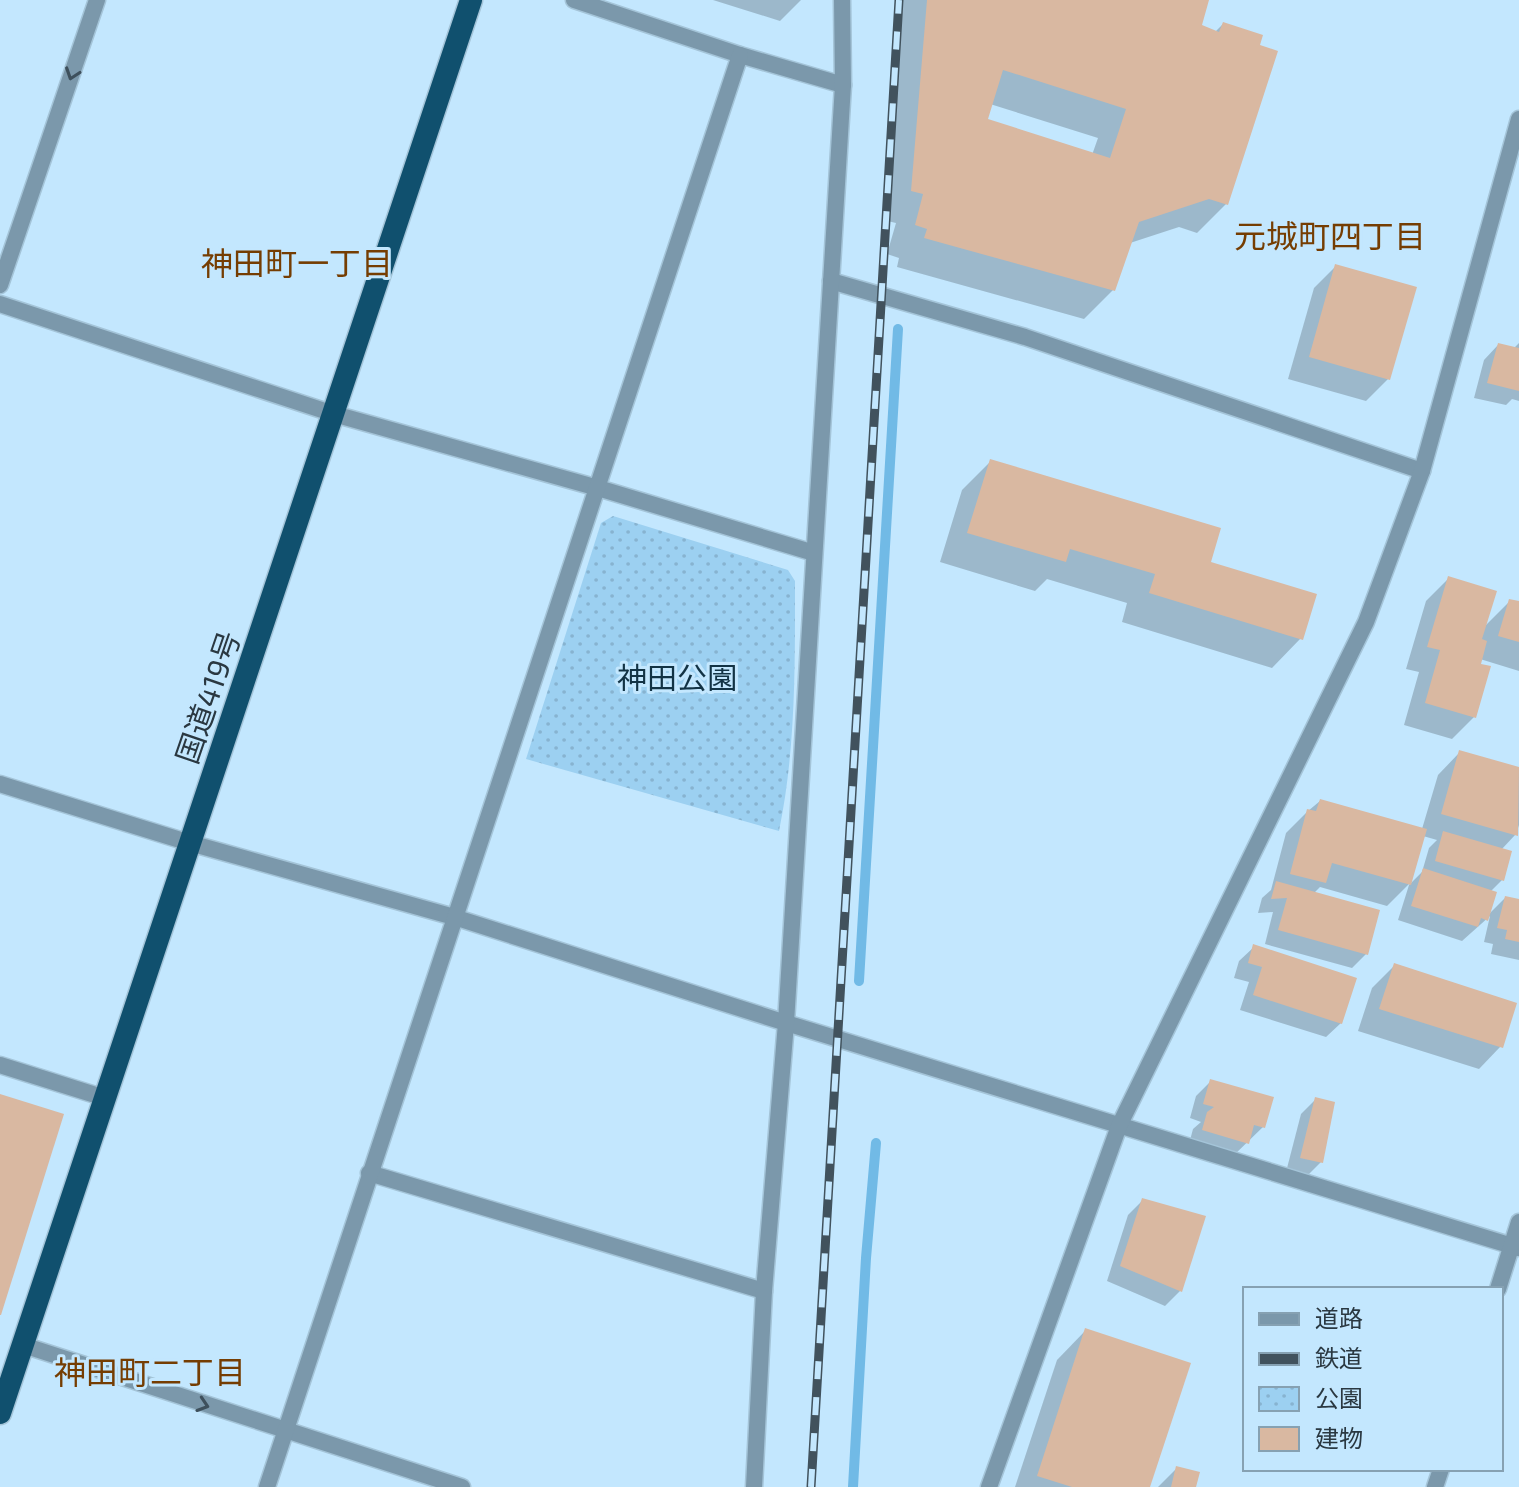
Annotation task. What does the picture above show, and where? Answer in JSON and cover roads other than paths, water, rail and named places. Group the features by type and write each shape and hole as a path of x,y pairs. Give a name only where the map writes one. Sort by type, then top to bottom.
{"highway":[{"name":"国道419号","path":"0,1413 471,0"}],"street":[{"path":"0,285 97,0"},
{"path":"574,0 740,55 843,85"},
{"path":"754,1487 764,1291 786,1023 843,85 842,0"},
{"path":"267,1487 740,55"},
{"path":"989,1487 1119,1126 1366,622 1422,471 1519,119"},
{"path":"831,281 1025,337 1422,471"},
{"path":"0,304 334,414 814,553"},
{"path":"0,784 190,843 454,917 786,1023 1515,1247"},
{"path":"0,1065 105,1098"},
{"path":"369,1173 764,1291"},
{"path":"1499,1287 1515,1247 1519,1222"},
{"path":"23,1345 462,1487"}],"waterway":[{"path":"859,981 898,329"},
{"path":"853,1487 876,1143"}],"railway":[{"path":"811,1487 899,0"}],"district":[{"name":"元城町四丁目","path":"1330,235"},
{"name":"神田町一丁目","path":"297,262"},
{"name":"神田町二丁目","path":"150,1371"}],"park label":[{"name":"神田公園","path":"677,677"}]}
